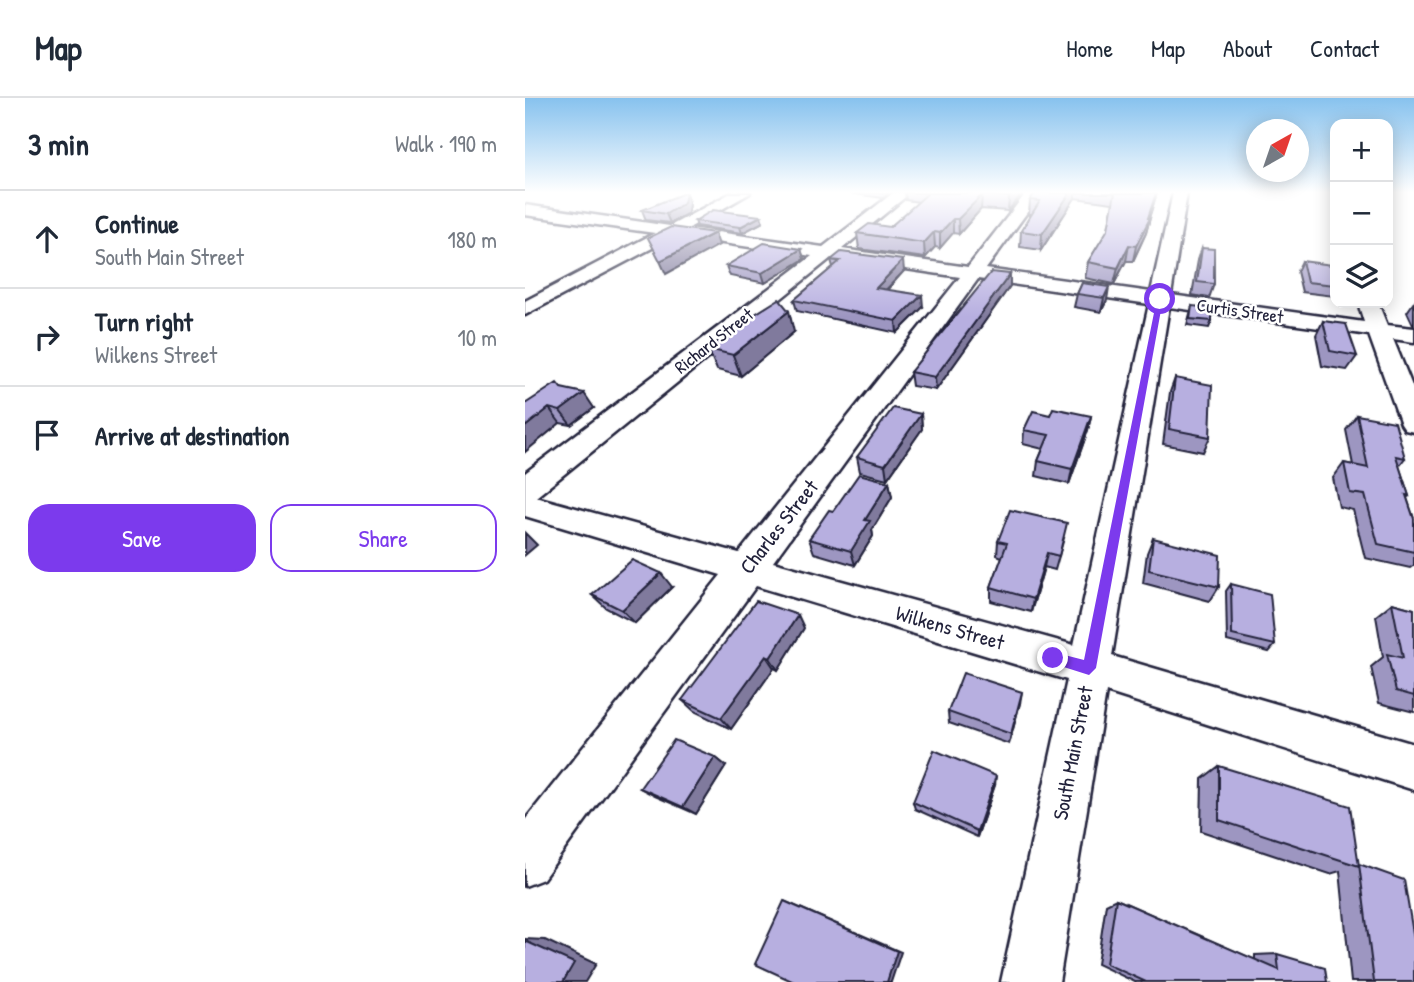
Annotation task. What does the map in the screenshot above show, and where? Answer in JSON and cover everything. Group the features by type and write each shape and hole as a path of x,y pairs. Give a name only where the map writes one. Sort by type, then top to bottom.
{"street":[{"path":"525,309 667,234"},
{"name":"Curtis Street","path":"696,234 1414,335"},
{"name":"Richard Street","path":"525,489 851,234"},
{"name":"Charles Street","path":"525,861 1004,234"},
{"name":"South Main Street","path":"1030,982 1173,234"},
{"path":"1371,308 1414,424"},
{"name":"Wilkens Street","path":"525,505 1089,668 1414,767"}],"building":[{"path":"656,234 713,234 660,261 648,238"},
{"path":"865,234 932,234 924,243"},
{"path":"1105,234 1142,234 1136,246 1129,245 1118,268 1088,262"},
{"path":"764,243 801,249 762,273 726,266"},
{"path":"1202,248 1214,249 1214,284 1197,282"},
{"path":"841,252 903,260 876,288 922,295 896,321 794,300 840,261 831,260"},
{"path":"1302,261 1330,265 1330,284 1307,282"},
{"path":"991,272 1010,274 935,377 910,372"},
{"path":"1082,283 1109,287 1104,298 1077,294"},
{"path":"779,299 789,311 733,355 708,349 740,326 736,326"},
{"path":"1192,306 1212,308 1212,321 1190,319"},
{"path":"1323,321 1346,324 1357,356 1330,351"},
{"path":"1175,378 1212,385 1210,437 1169,429"},
{"path":"557,383 561,388 584,393 560,411 549,408 525,427 525,404"},
{"path":"893,408 921,414 885,465 857,457"},
{"path":"1053,408 1091,416 1072,469 1038,461 1049,435 1024,430 1033,411 1050,415"},
{"path":"1357,415 1395,422 1405,458 1396,456 1414,519 1414,552 1378,544 1365,495 1350,493 1344,463 1368,468"},
{"path":"859,474 889,482 865,520 870,521 851,551 809,539 829,510 833,511"},
{"path":"1010,510 1067,523 1059,556 1047,553 1033,599 991,587 1007,543 998,541"},
{"path":"1153,538 1220,555 1219,587 1149,570"},
{"path":"632,560 661,573 622,610 592,595"},
{"path":"1231,584 1270,594 1275,645 1232,635"},
{"path":"756,601 798,615 770,658 766,656 721,718 682,700"},
{"path":"1392,603 1414,609 1414,696 1396,691 1387,654 1403,658"},
{"path":"963,673 1022,692 1011,734 948,712"},
{"path":"674,740 715,757 683,807 640,788"},
{"path":"934,750 996,776 977,831 913,802"},
{"path":"1219,766 1350,806 1359,866 1219,820"},
{"path":"1359,864 1404,880 1414,939 1414,982 1374,982"},
{"path":"1116,899 1279,970 1277,954 1325,968 1327,982 1146,982 1106,964"},
{"path":"784,901 897,951 887,982 794,982 755,964"},
{"path":"525,941 574,963 563,982 525,982"}],"route":[{"path":"1053,658 1089,668 1160,299"}]}
